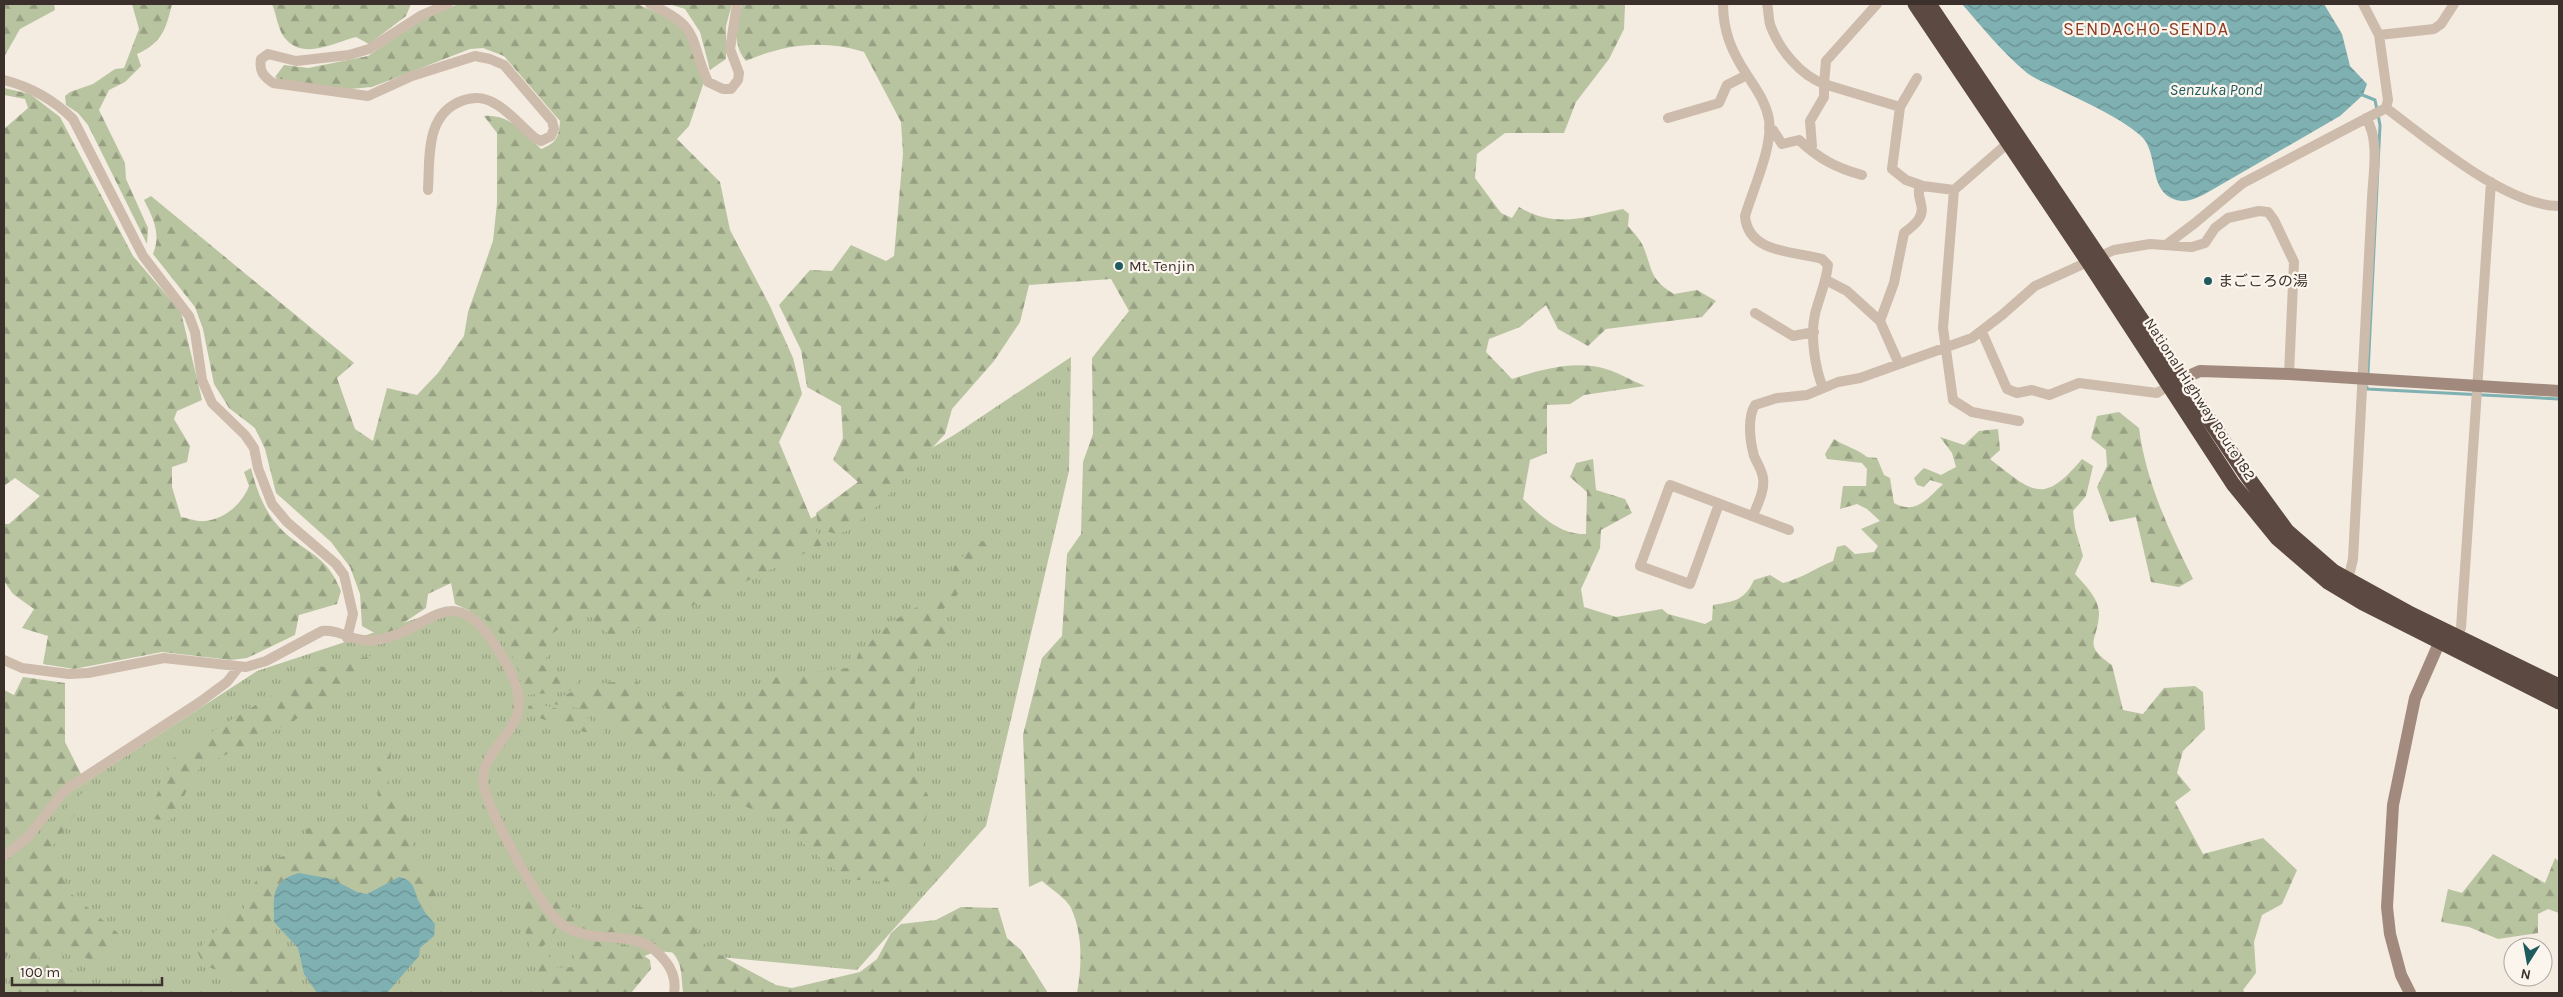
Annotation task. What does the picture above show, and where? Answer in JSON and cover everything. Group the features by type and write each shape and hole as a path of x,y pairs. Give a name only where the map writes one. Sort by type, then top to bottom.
{"highway":[{"name":"National Highway Route 182","path":"1915,4 2008,143 2095,260"},
{"name":"National Highway Route 182","path":"1929,4 2176,381 2288,531 2306,550 2348,580 2457,637 2559,686"},
{"name":"National Highway Route 182","path":"2176,381 2233,484 2277,538 2328,582 2398,622 2440,641 2559,702"}],"street":[{"path":"428,190 431,137 436,123 448,108 459,102 473,97 485,99 496,104 534,138 542,141 551,136 554,129 552,121 504,65 475,56 412,76 368,96 273,83 264,77 260,67 261,59 268,54 296,61 349,55 369,50 422,15 448,4"},
{"path":"650,4 678,17 690,31 697,45 708,82 723,89 731,89 738,80 739,73 730,49 737,4"},
{"path":"1723,4 1725,33 1731,50 1766,106 1769,128 1768,141 1745,216 1746,227 1751,236 1764,245 1822,259 1828,265 1826,280 1814,316 1818,376 1823,388"},
{"path":"1767,4 1770,25 1782,48 1806,74 1824,84 1900,106"},
{"path":"1809,149 1812,146 1810,121 1824,97 1826,61 1877,4"},
{"path":"2166,245 2242,183 2377,112 2388,100 2379,35 2363,4"},
{"path":"2379,35 2434,29 2441,24 2454,4"},
{"path":"1668,118 1718,103 1727,85 1747,75"},
{"path":"1917,78 1900,106 1892,169 1906,180 1923,186 1954,190"},
{"path":"4,80 22,85 41,94 57,104 73,119 143,256 189,316 195,332 202,380 212,403 245,435 254,448 258,468 272,504 287,522 336,564 344,576 353,614 347,638"},
{"path":"2377,112 2423,136 2491,182 2532,203 2559,206"},
{"path":"2348,580 2353,559 2363,379 2374,140 2372,127 2377,112"},
{"path":"1769,128 1773,130 1782,144 1798,140 1838,169 1862,175"},
{"path":"2008,143 1954,190 1943,328 1953,400 1972,412 2019,422"},
{"path":"2457,637 2461,628 2491,182"},
{"path":"1880,321 1894,283 1904,233 1919,222 1922,208 1918,194 1919,188 1923,186"},
{"path":"1753,516 1762,493 1763,478 1754,454 1751,412 1755,405 1777,398 1807,395 1947,347 1982,332 2035,286 2050,277 2127,246 2166,245 2192,247 2205,243 2215,228 2228,218 2260,211 2268,212 2274,220 2294,262 2289,374"},
{"path":"1826,280 1847,291 1880,321 1899,364"},
{"path":"1755,313 1793,336 1814,332"},
{"path":"1982,332 2006,389 2017,393 2032,390 2049,395 2079,383 2157,393 2176,381 2200,371 2363,379 2477,392 2559,391"},
{"path":"1719,504 1690,584 1640,566 1670,485 1789,530"},
{"path":"4,660 22,668 69,674 88,673 164,658 238,668 256,665 322,631 332,630 347,638 364,642 386,639 439,612 452,611 476,621 486,629 505,660 517,691 519,704 504,738 485,769 483,777 488,804 551,913 566,928 582,934 624,938 648,945 660,954 670,968 674,978 674,993"},
{"path":"2410,993 2401,975 2390,934 2387,907 2393,805 2415,698 2440,641"},
{"path":"4,856 28,837 65,790 200,702 226,682 238,668"}],"green space":[{"path":"4,4 54,4 55,10 20,29 4,57"},
{"path":"132,4 172,4 168,21 162,34 152,45 137,54 141,66 125,82 109,90 99,110 125,163 126,179 148,228 147,244 88,125 78,113 66,105 65,96 70,92 93,84 115,69 124,68 139,29"},
{"path":"272,4 411,4 406,16 369,44 356,37 328,46 309,49 291,44 284,37"},
{"path":"458,4 637,4 677,21 696,49 704,82 689,126 677,139 720,182 730,230 770,306 793,358 802,394 779,442 818,535 826,543 726,591 613,639 585,611 550,635 552,653 539,663 565,679 581,678 570,691 527,695 509,649 499,632 484,618 455,604 451,583 428,594 426,608 382,637 362,626 360,594 350,567 331,542 276,493 265,449 255,428 229,408 214,384 203,329 195,307 153,254 156,240 155,227 144,200 151,196 354,363 337,378 355,429 373,441 387,388 417,395 438,373 464,336 468,312 493,241 497,203 497,133 484,116 501,118 516,125 541,149 556,139 560,121 504,56 483,48 470,49 372,87 350,89 283,82 275,77 284,65 308,68 368,56 424,18"},
{"path":"669,4 732,4 726,26 726,59 710,70 700,32 685,9"},
{"path":"742,4 1625,4 1624,29 1609,59 1576,102 1564,133 1505,133 1477,154 1475,178 1501,213 1512,218 1519,207 1545,218 1558,219 1583,218 1623,209 1629,214 1628,226 1642,243 1653,273 1660,284 1674,294 1697,290 1716,301 1702,317 1606,329 1588,346 1558,329 1546,305 1520,327 1489,339 1486,352 1512,379 1548,369 1585,365 1618,373 1645,386 1584,395 1570,404 1547,405 1547,453 1530,460 1523,499 1544,518 1559,528 1586,534 1587,492 1570,477 1576,463 1593,459 1596,490 1625,499 1632,513 1601,530 1600,548 1581,589 1584,607 1616,617 1662,609 1668,614 1705,624 1712,620 1713,605 1738,599 1746,592 1754,580 1770,575 1783,583 1796,579 1833,561 1837,547 1845,545 1855,554 1874,552 1878,546 1861,529 1880,521 1867,509 1857,504 1840,509 1843,486 1866,486 1867,469 1862,463 1827,459 1825,454 1834,439 1867,457 1877,458 1884,475 1890,478 1894,503 1909,507 1921,504 1943,484 1930,480 1924,487 1917,485 1914,478 1924,468 1941,475 1956,467 1952,453 1940,437 1964,445 1979,431 1998,429 2000,450 1990,459 2016,479 2027,486 2037,489 2046,489 2057,484 2082,459 2093,466 2086,496 2073,511 2075,528 2083,556 2075,574 2091,592 2097,603 2099,614 2094,647 2102,658 2112,665 2123,710 2143,714 2164,688 2195,686 2203,692 2205,729 2183,751 2177,773 2191,790 2175,802 2203,854 2263,838 2297,870 2282,904 2262,915 2254,942 2256,973 2243,990 2245,993 1077,993 1080,972 1080,950 1078,928 1071,908 1062,897 1042,881 1029,887 1023,735 1042,658 1062,636 1067,554 1081,534 1083,462 1093,434 1092,358 1129,311 1111,279 1029,285 1020,322 994,361 952,409 945,434 886,498 850,530 836,534 819,529 816,513 858,482 833,460 843,438 841,406 807,387 801,350 779,305 810,270 832,271 851,245 886,261 894,256 903,154 901,122 864,52 834,46 804,45 760,55 746,61 741,54 737,41"},
{"path":"4,88 30,94 60,117 133,256 181,312 202,400 177,411 174,419 190,446 187,462 172,467 172,487 181,517 205,521 212,520 232,510 246,493 249,486 244,472 251,468 259,495 267,511 285,533 324,563 341,591 337,604 299,615 295,635 247,658 231,660 162,652 74,669 43,664 48,636 22,628 34,609 13,594 4,581 4,524 9,524 40,496 15,478 4,486 4,129 28,108 25,99 4,95"},
{"path":"1071,357 1069,471 986,826 857,970 657,951 552,993 4,993 4,850 9,832 257,671 424,616 694,587 954,435"},
{"path":"2119,412 2139,428 2142,448 2153,487 2175,543 2193,579 2179,587 2151,582 2136,517 2110,522 2097,487 2107,466 2106,450 2091,438 2097,416"},
{"path":"997,540 991,551 965,574 958,594 943,610 954,638 920,662 915,679 914,753 917,774 931,801 925,824 924,842 927,860 935,882 919,889 893,882 845,879 774,818 714,794 700,778 680,728 647,681 699,696 739,699 752,697 770,678 854,667 859,652 893,621 945,591 954,567 975,542"},
{"path":"375,655 334,699 259,739 200,767 170,821 146,818 176,754 314,669"},
{"path":"23,677 65,683 65,742 81,774 39,818 20,833 15,842 4,853 4,690 14,695"},
{"path":"635,679 675,730 694,775 691,778 628,739 609,717 589,705 588,710 547,703 585,686"},
{"path":"538,704 584,715 606,733 577,730 529,714 528,706"},
{"path":"397,743 391,751 388,794 401,798 406,808 415,861 429,875 440,907 429,916 419,903 417,890 399,877 367,894 316,875 275,890 276,936 292,950 300,981 281,993 244,993 234,975 204,966 197,951 232,913 244,910 247,894 270,861 298,851 308,828 359,821 367,806 379,797 378,769 392,744"},
{"path":"90,787 92,790 53,846 69,892 118,933 110,964 60,952 31,960 17,945 4,959 4,860 36,841 74,800"},
{"path":"2493,854 2545,883 2555,858 2559,862 2559,913 2548,909 2538,914 2538,933 2498,939 2469,927 2441,922 2448,889 2462,893"},
{"path":"525,879 556,929 551,940 543,946 556,968 573,967 576,939 631,946 650,960 651,969 631,993 543,993 520,912 522,882"},
{"path":"543,897 585,911 614,911 640,907 670,910 690,920 707,948 776,985 792,988 860,972 877,959 891,933 901,924 936,920 961,907 998,908 1007,938 1021,950 1048,993 683,993 680,966 676,957 669,949 642,937 608,932 587,932 577,929 560,918"},
{"path":"61,964 84,978 78,993 4,993 4,988 36,965"}],"water":[{"name":"Senzuka Pond","path":"1962,4 2324,4 2342,34 2350,66 2367,84 2363,95 2340,116 2201,196 2181,201 2171,198 2164,193 2159,185 2150,150 2140,135 2110,115 2027,73 2001,48"},
{"path":"299,873 332,879 357,892 367,894 399,877 405,879 414,887 421,907 435,924 434,936 420,948 419,956 387,993 317,993 304,974 298,948 274,922 274,898 278,885 290,876"}],"waterway":[{"path":"2360,94 2375,100 2380,125 2368,373"},
{"path":"2367,387 2367,389 2559,399"}],"place":[{"name":"Mt. Tenjin","path":"1119,266"},
{"name":"まごころの湯","path":"2208,281"}],"district":[{"name":"SENDACHO-SENDA","path":"2146,29"}]}
